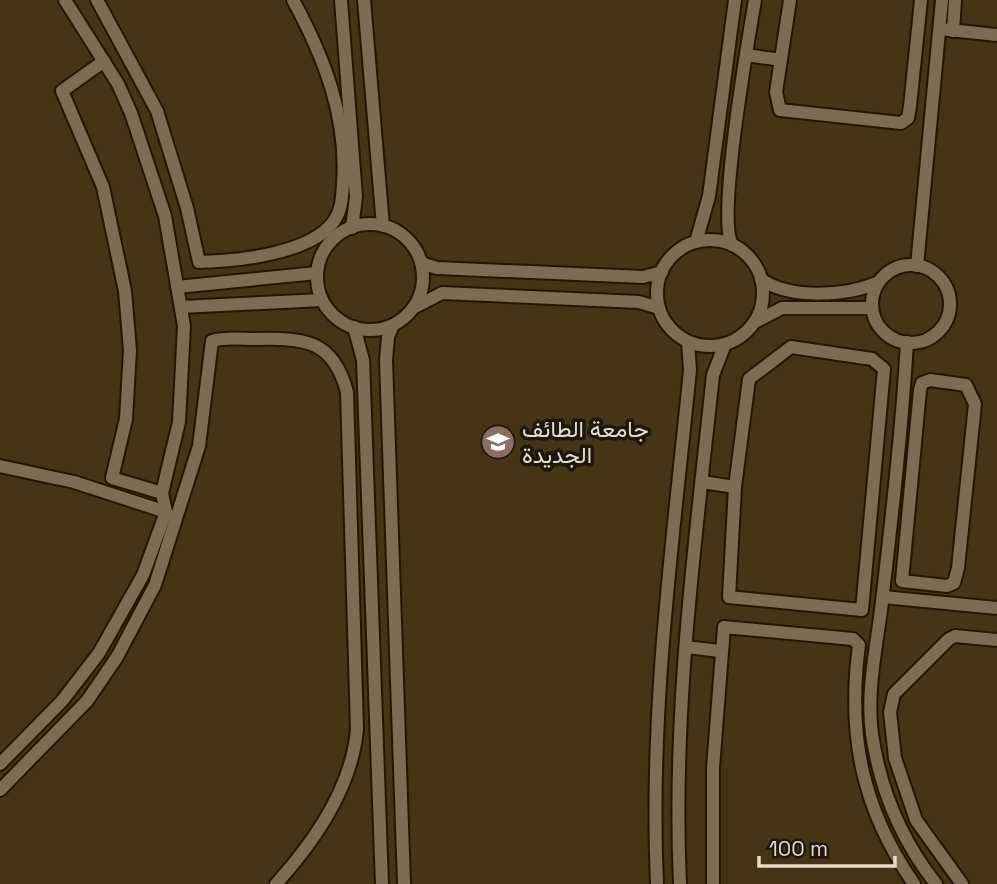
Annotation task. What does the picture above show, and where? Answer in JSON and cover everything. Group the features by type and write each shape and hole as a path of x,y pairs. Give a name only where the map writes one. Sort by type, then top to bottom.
{"lane":[{"path":"0,764 62,701 99,653 143,575 166,513 162,493 179,422 184,326 165,216 150,162 131,113 104,61 65,0"},
{"path":"97,0 157,111 187,208 199,262 250,257 298,247 334,222 341,208 344,166 335,96 315,41 293,0"},
{"path":"341,0 355,186 352,228"},
{"path":"364,0 383,226"},
{"path":"696,242 709,196 736,0"},
{"path":"732,245 726,225 755,0"},
{"path":"790,0 776,92 780,110 901,123 908,118 910,106 920,0"},
{"path":"942,0 946,30"},
{"path":"917,266 946,30 955,0"},
{"path":"946,30 997,35"},
{"path":"746,55 781,60"},
{"path":"104,61 62,91 103,187 125,291 130,350 126,419 112,478 162,493"},
{"path":"414,307 423,281 421,262 407,239 383,226 365,224 339,234 326,247 317,273 322,300 333,315 354,327 376,330 393,325 414,307 442,293 639,302 659,308"},
{"path":"754,323 763,297 761,279 753,262 732,245 714,240 696,242 672,257 662,272 657,289 659,308 667,324 688,342 706,346 724,344 741,336 768,312 782,308 872,308"},
{"path":"421,262 437,268 643,277 662,272"},
{"path":"761,279 780,288 804,292 851,291 879,282 894,269 917,266 933,272 942,281 950,306 943,325 933,335 921,341 907,342 884,331 872,308 879,282"},
{"path":"177,287 317,273"},
{"path":"181,307 322,300"},
{"path":"393,325 388,337 386,360 404,884"},
{"path":"354,327 363,360 382,884"},
{"path":"0,790 87,701 117,657 155,585 199,446 212,341 296,338 333,358 347,392 357,729 355,754 332,806 276,884"},
{"path":"657,884 654,784 657,718 690,370 688,342"},
{"path":"907,342 897,468 873,672 872,732 888,799 908,843 936,884"},
{"path":"680,884 677,784 686,647 713,374 724,344"},
{"path":"791,347 872,359 884,369 862,610 729,597 735,487 748,379 791,347"},
{"path":"930,380 967,385 975,404 958,568 954,583 947,586 902,581 914,470 922,383 930,380"},
{"path":"0,466 74,482 166,513"},
{"path":"897,468 914,470"},
{"path":"702,482 735,487"},
{"path":"883,597 997,608"},
{"path":"713,884 713,768 720,651 724,627 853,639 859,645 854,684 856,744 866,792 884,836 914,884"},
{"path":"962,884 916,820 895,758 890,712 894,694 950,639 955,636 997,640"},
{"path":"686,647 720,651"},
{"path":"872,732 891,731"}],"shaded area":[{"name":"جامعة الطائف الجديدة","path":"0,0 997,0 997,884 0,884"}],"place":[{"name":"جامعة الطائف الجديدة","path":"498,442"}]}
